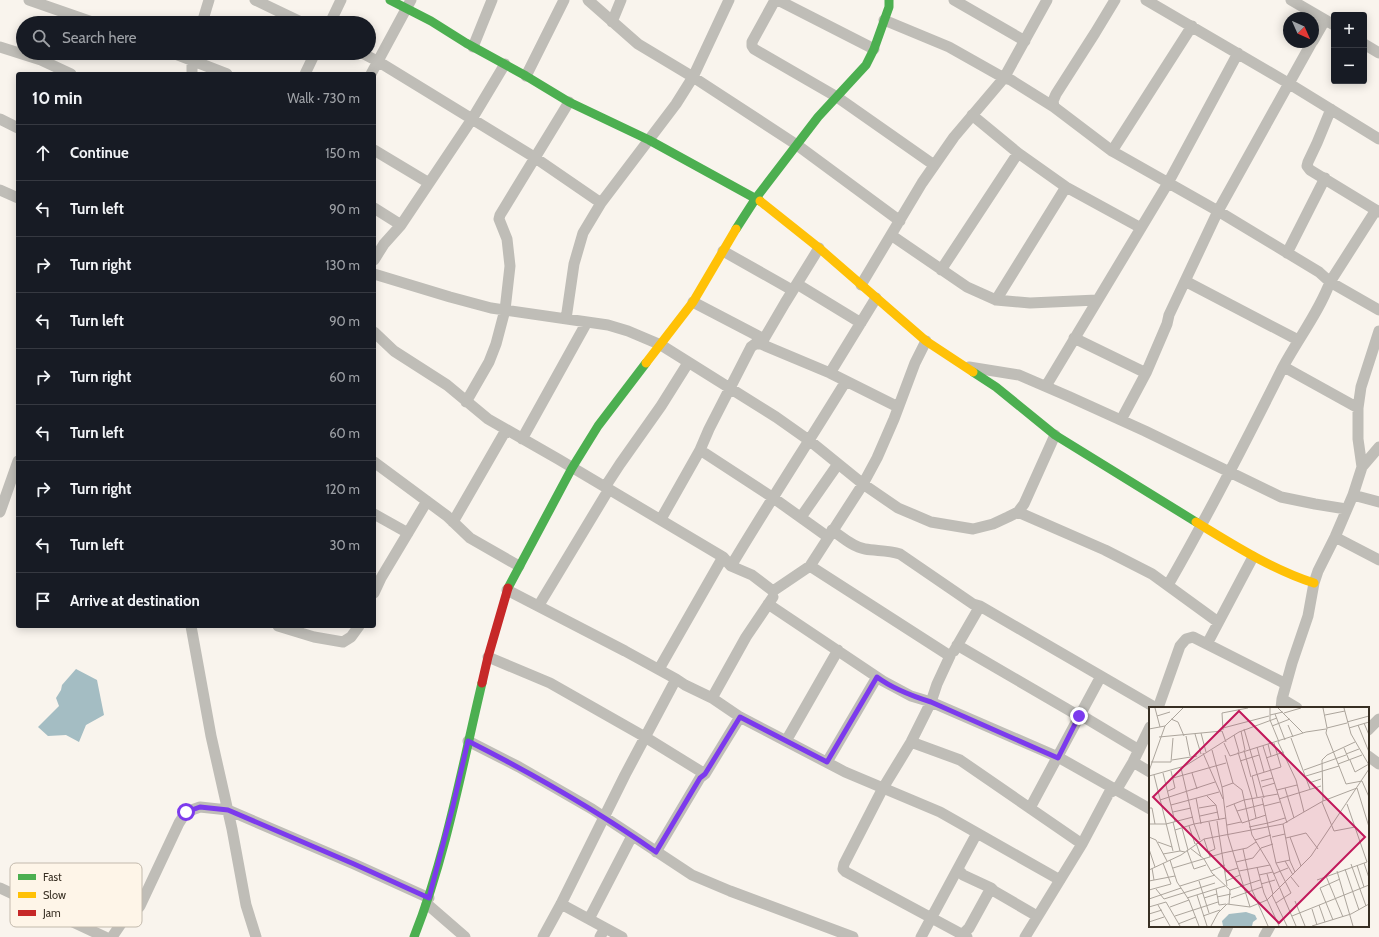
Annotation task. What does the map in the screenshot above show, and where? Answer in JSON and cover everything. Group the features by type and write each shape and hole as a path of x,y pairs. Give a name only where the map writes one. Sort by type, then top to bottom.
{"street":[{"path":"29,0 75,16"},
{"path":"204,16 209,0"},
{"path":"255,0 288,16"},
{"path":"334,16 342,0"},
{"path":"390,0 409,4 431,21 473,47 569,102 649,140 756,198 819,248 926,341 996,387 1055,435 1253,557 1314,583"},
{"path":"473,47 492,0"},
{"path":"526,76 564,0"},
{"path":"588,0 638,44 693,77 797,145 900,221"},
{"path":"612,22 622,0"},
{"path":"566,319 574,264 583,233 601,203 676,104 693,77 729,0"},
{"path":"874,49 777,0 752,42 754,49 837,97 934,165"},
{"path":"414,937 428,901 453,806 488,657 507,590 519,566 572,468 598,426 693,302 756,198 818,117 866,64 874,49 889,7 889,0"},
{"path":"954,0 1024,41"},
{"path":"861,285 934,165 954,137 1004,78 1047,0"},
{"path":"1054,107 1053,101 1056,94 1115,0"},
{"path":"1146,0 1238,53 1379,139"},
{"path":"1291,0 1330,23 1319,35"},
{"path":"372,72 409,4"},
{"path":"884,20 949,46 1004,78 1011,80 1054,107 1112,151 1218,211 1318,272 1330,282 1379,310"},
{"path":"1112,151 1192,26"},
{"path":"1367,46 1379,53"},
{"path":"0,47 16,52"},
{"path":"1121,420 1146,373 1168,324 1169,314 1218,211 1309,48"},
{"path":"1046,386 1168,182 1238,53"},
{"path":"42,60 67,72"},
{"path":"192,72 193,60"},
{"path":"199,60 223,72"},
{"path":"306,72 312,60"},
{"path":"375,60 534,157 601,203"},
{"path":"376,257 384,244 401,225 472,119 504,64"},
{"path":"466,402 489,362 496,344 505,310 510,266 507,239 499,219 500,215 534,157 569,102"},
{"path":"1168,585 1202,525 1259,418 1298,340 1326,293 1330,282 1377,211 1310,170 1307,166 1331,109"},
{"path":"972,115 1018,153 1066,187 1141,228"},
{"path":"0,119 16,127"},
{"path":"376,151 429,183"},
{"path":"941,270 1018,153"},
{"path":"1287,253 1325,178"},
{"path":"996,300 1066,187"},
{"path":"0,190 16,197"},
{"path":"376,209 401,225"},
{"path":"891,235 967,287 996,300 1030,303 1097,300"},
{"path":"661,519 700,450 729,388 751,347 755,344 763,342 794,287 819,248"},
{"path":"723,251 860,323"},
{"path":"376,275 450,297 505,310 608,325 628,331 661,345 810,441 863,484 898,508 931,522 973,529 993,524 1018,512 1024,504 1055,435"},
{"path":"1185,281 1298,340"},
{"path":"830,373 876,298"},
{"path":"693,302 763,342 898,407"},
{"path":"522,439 587,322"},
{"path":"1362,467 1358,439 1358,408 1361,386 1379,331"},
{"path":"376,334 394,350 436,377 488,419 661,519 723,557 731,566 752,574 773,591"},
{"path":"1074,338 1146,373"},
{"path":"773,591 810,566 863,484 877,458 915,363 926,341"},
{"path":"539,605 620,464 661,406 688,362"},
{"path":"964,367 1019,375 1121,420 1230,471 1281,497 1346,509"},
{"path":"1284,367 1358,408"},
{"path":"731,566 772,497 810,441 846,381"},
{"path":"453,522 506,430"},
{"path":"1294,707 1282,703 1286,684 1308,616 1314,583 1353,495 1362,467 1379,447"},
{"path":"700,450 800,517 830,534 866,549 890,551 900,554 973,604 980,606 1155,707"},
{"path":"376,463 427,501 470,538 519,566"},
{"path":"800,517 838,464"},
{"path":"0,511 16,467"},
{"path":"1353,495 1379,502"},
{"path":"376,589 381,578 427,501"},
{"path":"1018,512 1105,550 1152,574 1218,622"},
{"path":"376,515 408,532"},
{"path":"1335,537 1379,560"},
{"path":"659,669 723,557"},
{"path":"1207,644 1253,557"},
{"path":"810,566 950,656"},
{"path":"507,590 539,605 676,678 685,685 712,698 740,717 845,772 940,812 1060,880"},
{"path":"712,698 746,637 773,597 773,591"},
{"path":"768,604 883,681 911,696 931,702 1058,758 1117,789 1149,808"},
{"path":"980,606 950,656 937,684 931,702 911,742 883,788 844,864 843,869 965,936 991,888"},
{"path":"191,628 211,736 228,810 246,905 256,937"},
{"path":"285,628 343,642 351,638 358,628"},
{"path":"1157,707 1180,646 1186,639 1193,637 1286,684"},
{"path":"957,645 1139,750"},
{"path":"786,741 838,650"},
{"path":"488,657 550,683 645,737 705,774"},
{"path":"1030,808 1102,676"},
{"path":"827,762 877,677"},
{"path":"543,937 676,678"},
{"path":"656,852 700,778 705,774 740,717"},
{"path":"1369,729 1379,719"},
{"path":"1025,937 1082,844 1109,793 1117,789 1133,762 1149,729"},
{"path":"468,741 520,767 604,817 692,875 730,891 853,937"},
{"path":"911,742 960,760 1082,844"},
{"path":"1133,762 1149,771"},
{"path":"142,902 179,823 186,812 200,807 228,810 354,864 428,901 465,937"},
{"path":"921,937 977,833"},
{"path":"589,919 632,836"},
{"path":"958,869 963,875 991,888 1037,916"},
{"path":"0,888 10,893"},
{"path":"561,904 589,919 602,932 622,937"},
{"path":"84,927 105,937"},
{"path":"112,937 119,927"},
{"path":"1223,937 1228,927"},
{"path":"1264,937 1269,927"}],"water":[{"path":"76,669 97,680 104,715 86,725 79,742 66,735 48,736 38,727 59,706 56,698 62,685"}],"traffic: fast":[{"path":"390,0 431,21 466,43 569,102 649,140 760,201"},
{"path":"736,229 756,198 818,117 866,65 874,49 889,7 889,0"},
{"path":"508,588 572,468 598,426 646,363"},
{"path":"973,372 996,387 1055,435 1196,522"},
{"path":"414,937 444,843 482,683"}],"traffic: slow":[{"path":"760,201 819,248 926,341 973,372"},
{"path":"646,363 693,302 736,229"},
{"path":"1196,522 1268,564 1314,583"}],"traffic: jam":[{"path":"482,683 508,588"}],"route":[{"path":"186,812 200,807 228,810 429,898 468,741 520,767 592,809 656,852 663,843 700,778 705,774 740,717 827,762 877,677 911,696 931,702 1058,758 1079,716"}]}
